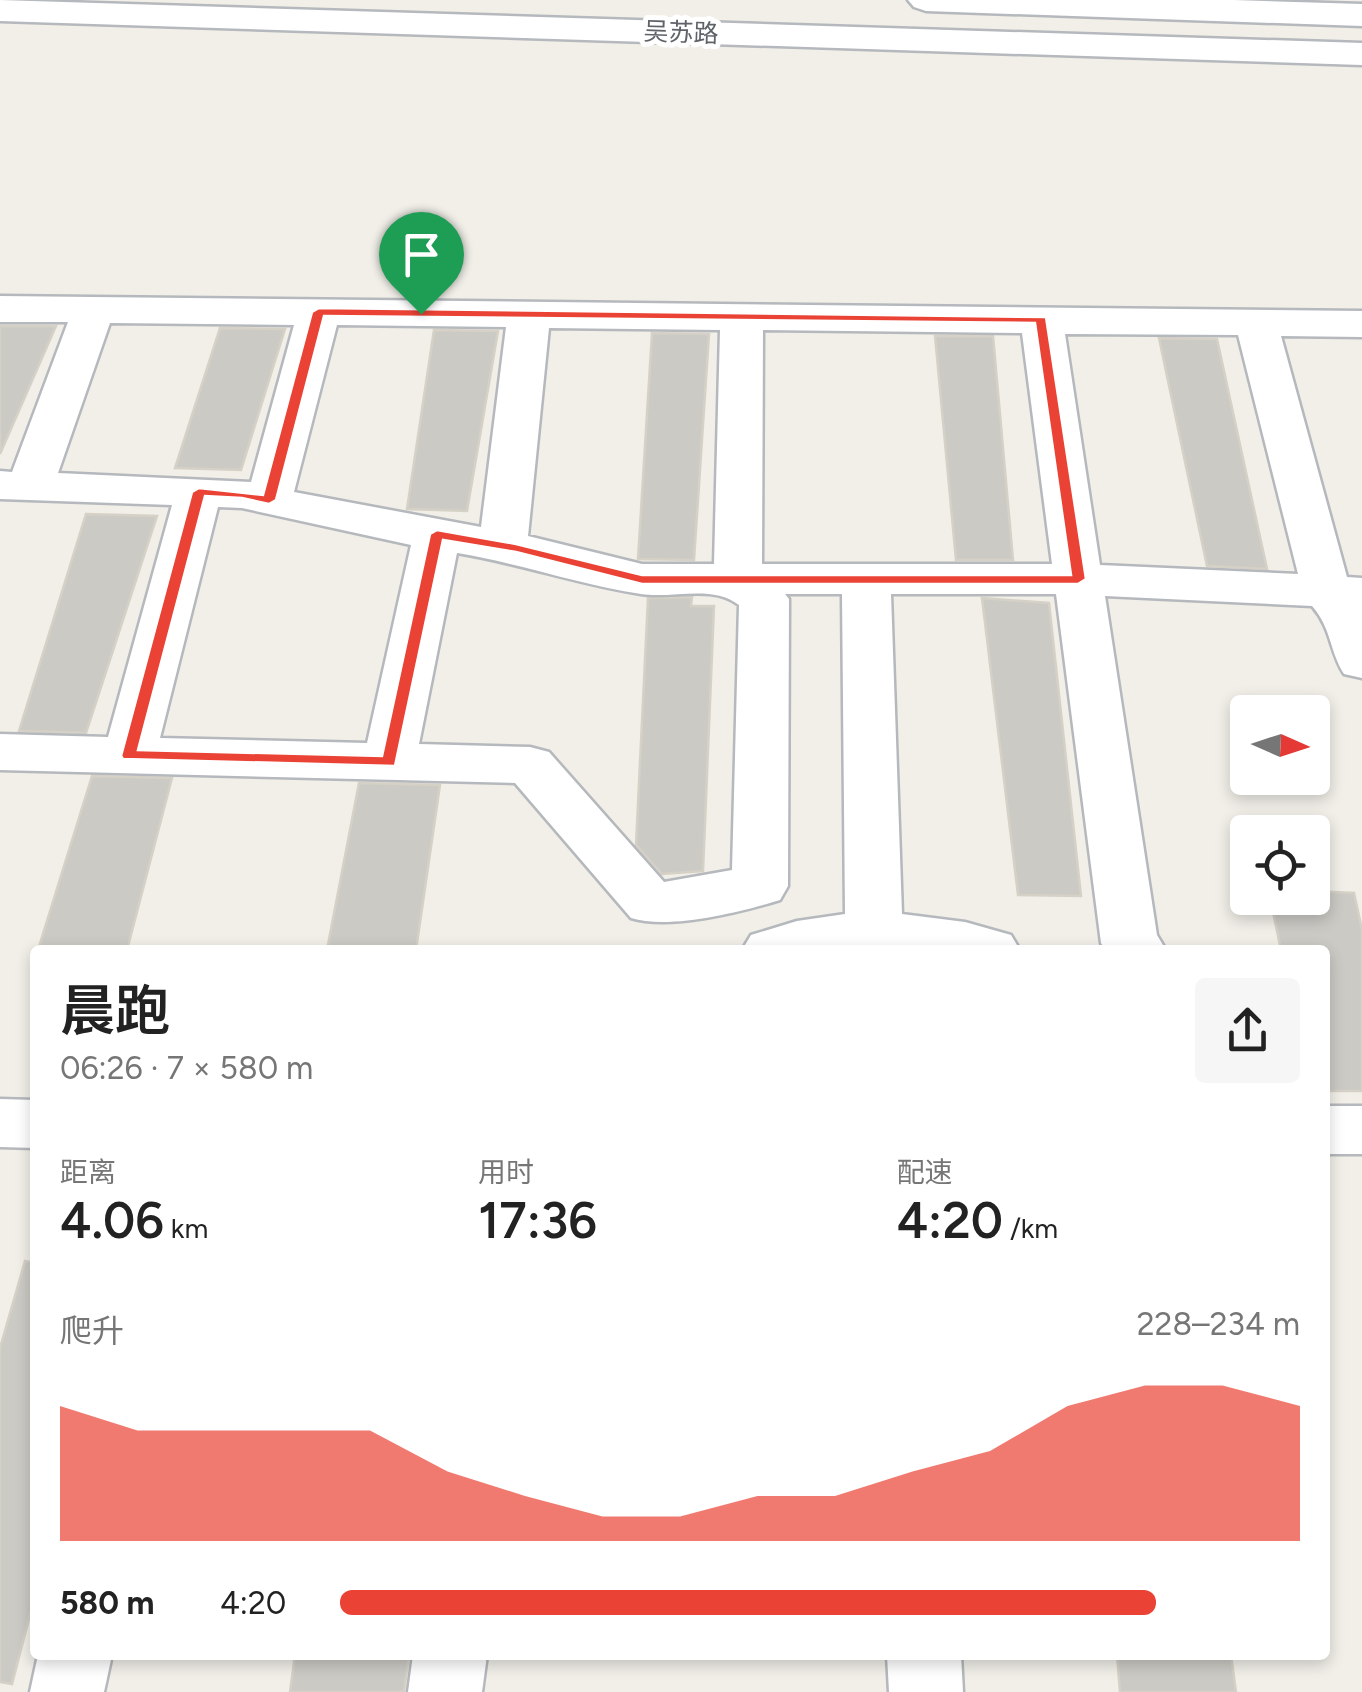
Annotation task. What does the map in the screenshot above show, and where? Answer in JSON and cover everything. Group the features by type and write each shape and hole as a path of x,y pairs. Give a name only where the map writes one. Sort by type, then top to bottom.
{"street":[{"path":"926,0 1362,15"},
{"name":"吴苏路","path":"0,10 412,12 1362,54"},
{"path":"1244,11 1255,50"},
{"path":"0,309 1362,324"},
{"path":"94,309 15,485 242,494 357,522 503,546 642,580 1078,579 1345,592"},
{"path":"269,500 319,312"},
{"path":"503,546 530,316"},
{"path":"738,580 742,318"},
{"path":"1041,319 1131,945"},
{"path":"1256,321 1345,592 1362,662"},
{"path":"129,756 199,492"},
{"path":"389,762 437,534"},
{"path":"0,752 530,765 651,904 760,886 764,598 738,580"},
{"path":"866,580 874,934"},
{"path":"803,945 874,934 939,938 969,945"},
{"path":"0,1123 30,1124"},
{"path":"1330,1130 1362,1130"},
{"path":"67,1692 74,1660"},
{"path":"445,1692 449,1660"},
{"path":"924,1660 926,1692"}],"building":[{"path":"0,326 56,326 0,454"},
{"path":"220,328 285,329 241,470 175,468"},
{"path":"434,330 498,331 467,511 407,509"},
{"path":"652,333 709,334 694,560 638,559"},
{"path":"935,336 993,336 1013,560 956,560"},
{"path":"1159,338 1217,339 1267,569 1207,566"},
{"path":"86,514 157,516 86,733 19,731"},
{"path":"692,597 691,606 714,606 703,871 662,874 636,845 648,598"},
{"path":"982,598 1049,603 1081,896 1018,895"},
{"path":"92,776 172,778 128,945 40,945"},
{"path":"359,783 440,785 417,945 328,945"},
{"path":"1330,892 1354,893 1362,930 1362,1091 1330,1091 1330,945 1280,945 1274,915 1330,915"},
{"path":"25,1261 30,1262 30,1615 12,1684 0,1682 0,1348"},
{"path":"294,1660 408,1660 404,1692 290,1692"},
{"path":"1117,1660 1232,1660 1236,1692 1120,1692"}],"route":[{"path":"319,312 421,314 1041,319 1078,579 642,580 516,548 437,534 389,762 129,756 199,492 269,500 319,312"}]}
